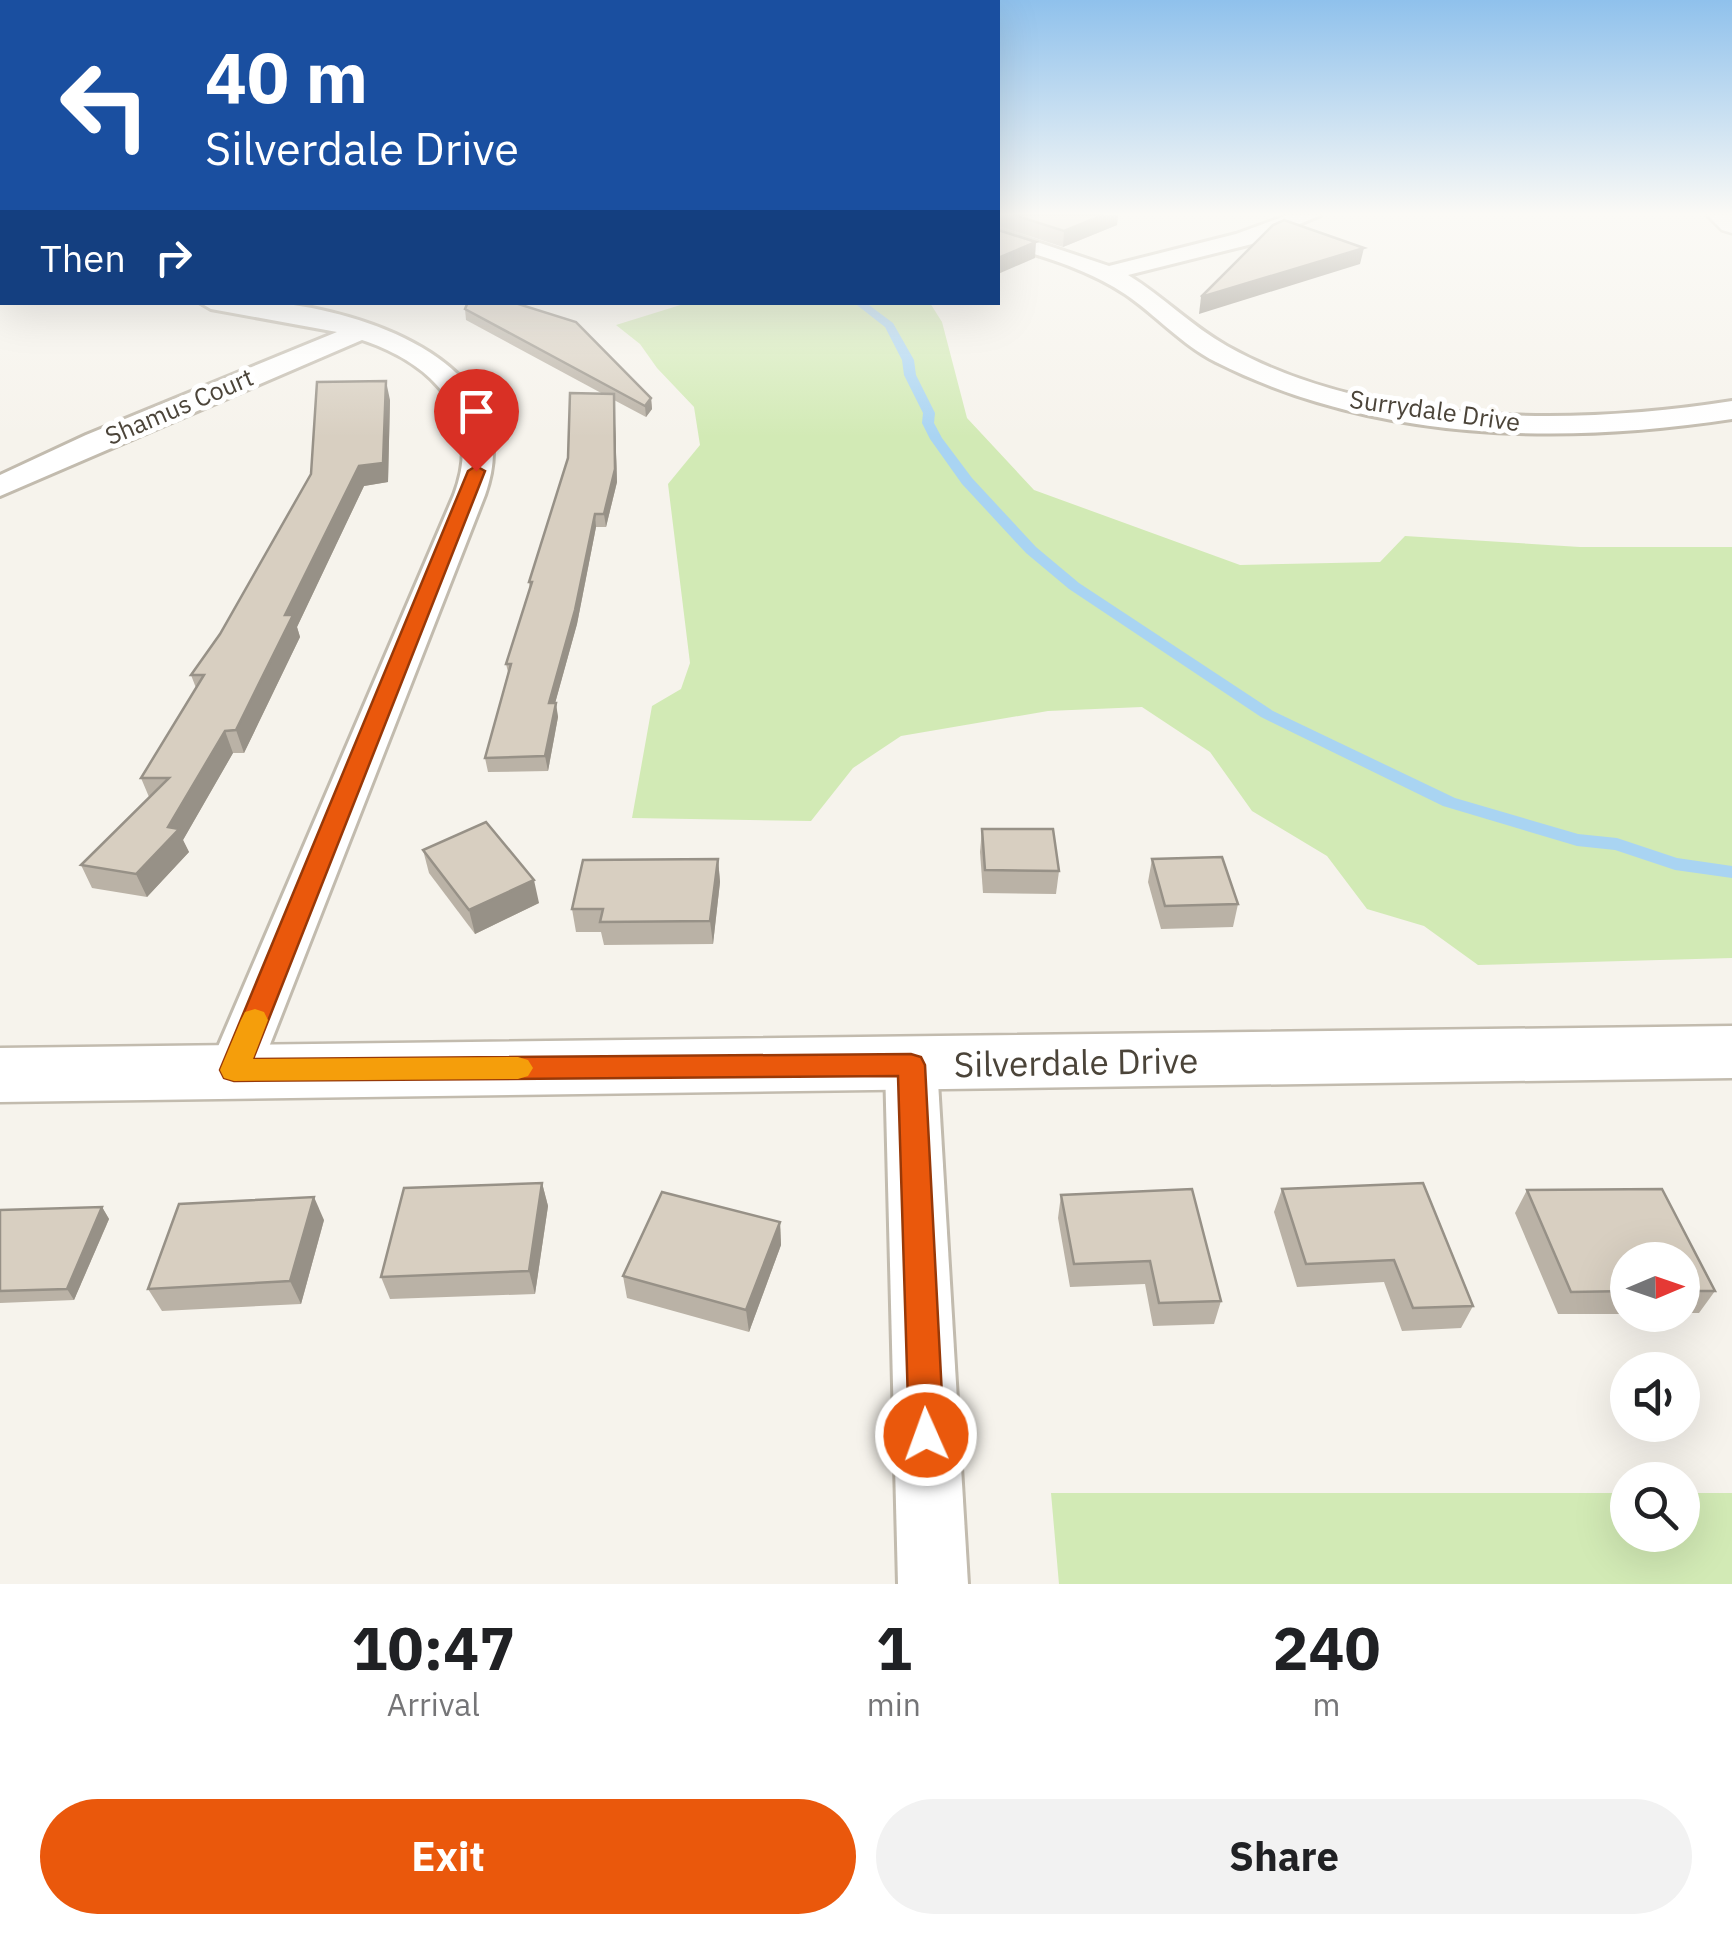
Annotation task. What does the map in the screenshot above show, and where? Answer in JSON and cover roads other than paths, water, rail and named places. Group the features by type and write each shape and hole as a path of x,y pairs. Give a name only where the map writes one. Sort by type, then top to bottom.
{"street":[{"name":"Surrydale Drive","path":"1134,289 1194,339 1229,358 1271,376 1373,405 1478,420 1590,426 1732,410"},
{"path":"232,305 307,316 398,344 448,376 467,400 477,430 476,471 234,1070"},
{"name":"Shamus Court","path":"0,488 96,441 361,331"},
{"name":"Silverdale Drive","path":"0,1075 1732,1052"},
{"path":"911,1065 933,1584"}],"waterway":[{"path":"862,305 889,325 908,360 910,375 929,413 928,423 936,439 967,481 1031,550 1074,586 1267,714 1449,802 1577,840 1617,844 1675,864 1732,872"}]}
